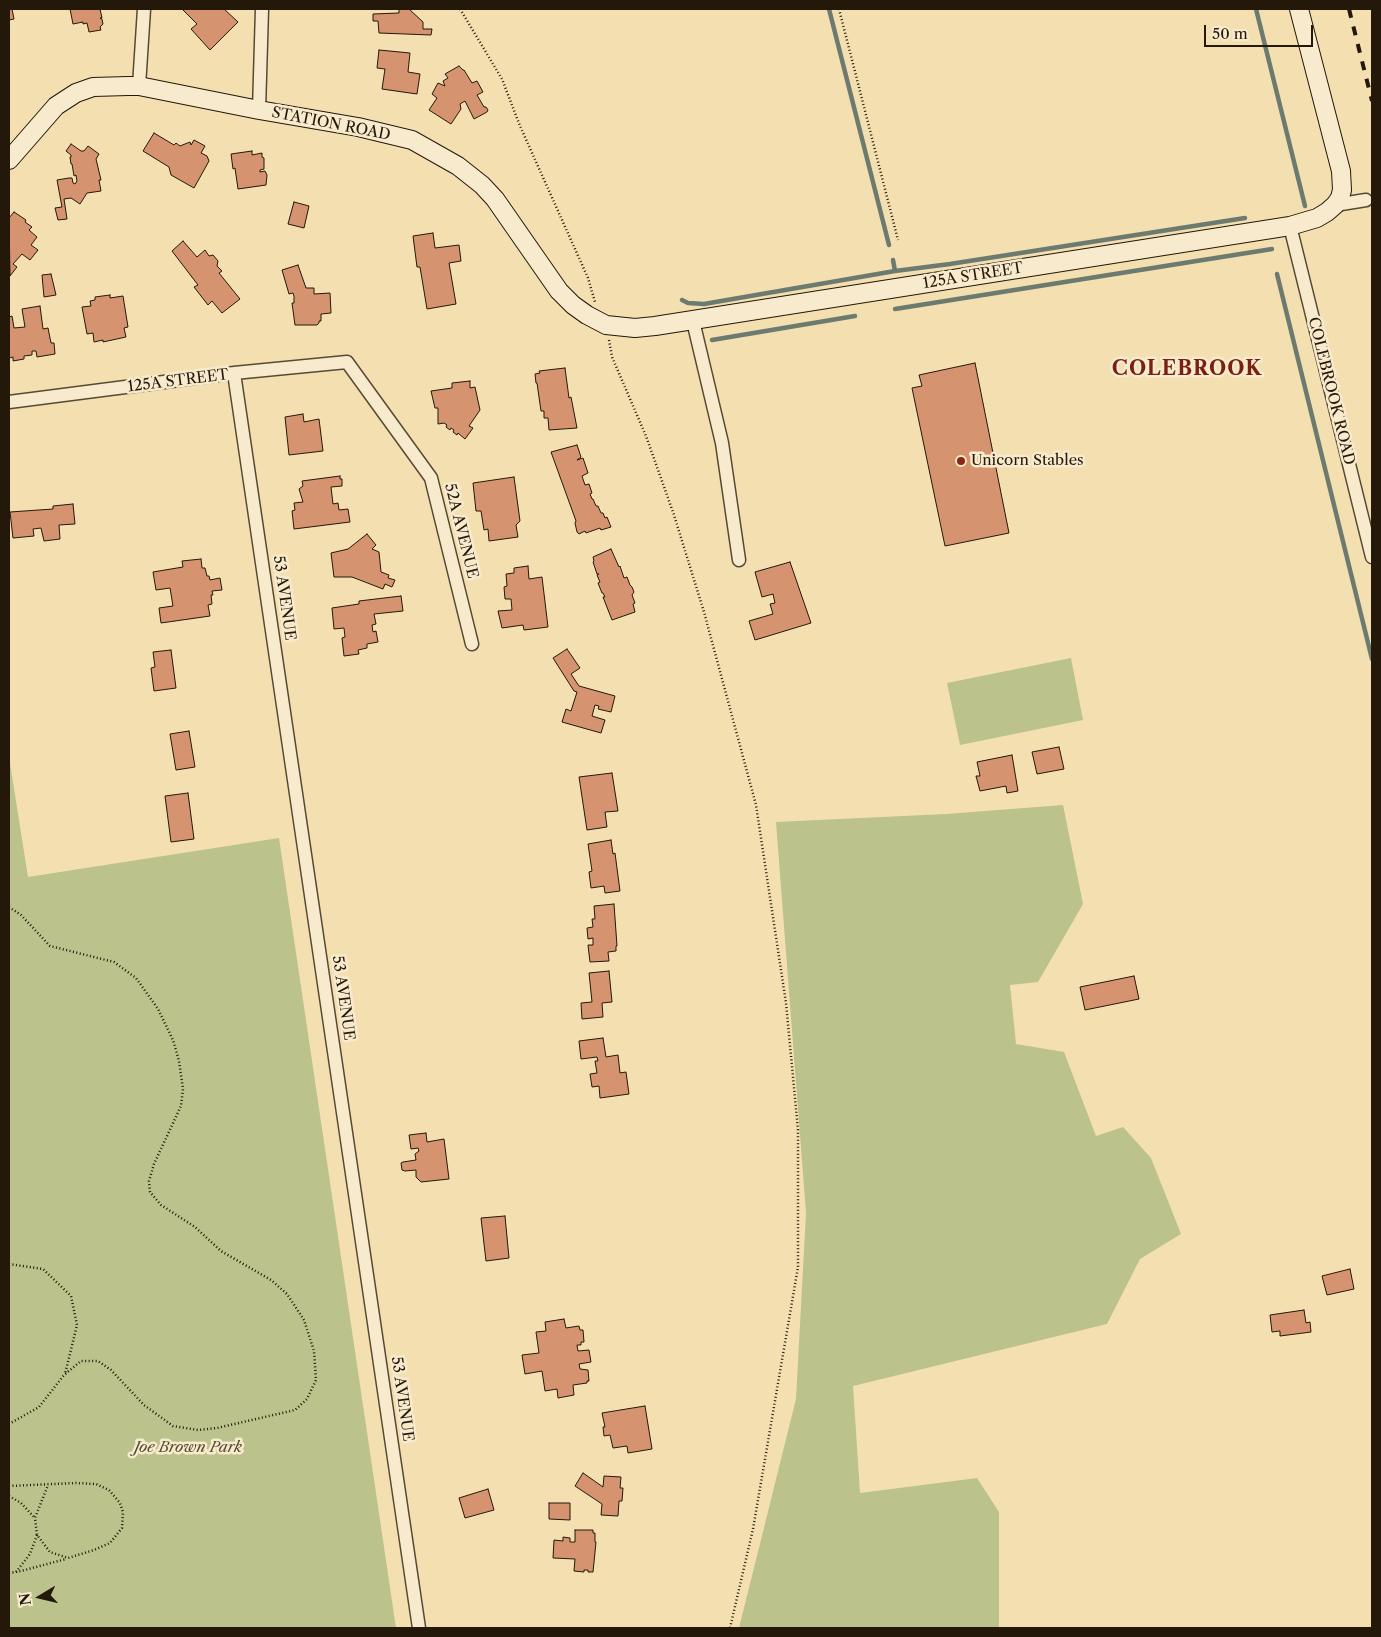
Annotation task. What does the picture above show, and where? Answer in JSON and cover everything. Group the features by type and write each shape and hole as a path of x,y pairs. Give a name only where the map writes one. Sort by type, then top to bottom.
{"street":[{"path":"139,86 144,9"},
{"path":"259,110 262,9"},
{"path":"1299,9 1341,171 1338,198"},
{"name":"STATION ROAD","path":"9,160 56,106 76,93 94,87 139,86 259,110 358,127 412,140 458,166 482,185 495,199 559,291 573,306 601,322"},
{"name":"125A STREET","path":"601,322 635,328 693,321 1290,226 1317,218 1327,212 1338,198 1366,200"},
{"name":"COLEBROOK ROAD","path":"1290,226 1372,557"},
{"path":"693,321 722,443 740,560"},
{"name":"125A STREET","path":"9,402 347,362"},
{"name":"52A AVENUE","path":"347,362 431,478 472,644"},
{"name":"53 AVENUE","path":"234,374 419,1628"}],"path":[{"path":"460,9 502,79 520,126 588,278 612,357 646,436 674,515 704,612 756,805 787,1013 798,1130 798,1267 753,1529 730,1628"},
{"path":"839,9 898,240"},
{"path":"9,907 20,915 50,946 114,962 136,978 158,1009 173,1040 183,1089 182,1106 154,1164 148,1181 150,1192 161,1205 195,1227 221,1251 271,1280 288,1294 304,1320 314,1351 316,1380 307,1399 295,1410 217,1428 198,1430 173,1426 144,1405 111,1370 98,1361 81,1361 64,1375 39,1407 9,1424"},
{"path":"9,1264 43,1269 71,1296 77,1325 64,1375"},
{"path":"9,1486 96,1484 109,1490 120,1503 123,1512 122,1528 110,1543 68,1558 9,1573"},
{"path":"16,1572 30,1554 37,1535 35,1518 48,1485"},
{"path":"9,1496 21,1503 35,1518"},
{"path":"37,1535 50,1552 68,1558"}],"green space":[{"path":"1071,658 1083,720 960,745 947,683"},
{"name":"Joe Brown Park","path":"9,757 28,877 279,838 396,1628 9,1628"},
{"path":"1063,805 1083,904 1038,982 1010,985 1016,1044 1064,1052 1096,1136 1123,1127 1151,1158 1181,1234 1140,1259 1107,1324 853,1386 860,1493 977,1478 999,1512 999,1628 739,1628 796,1399 806,1213 776,822 946,814"}],"building":[{"path":"9,9 12,9 14,19 9,20"},
{"path":"70,9 100,9 102,18 100,18 103,24 100,27 101,30 89,32 87,23 73,24"},
{"path":"182,9 224,9 238,22 210,50 191,29 197,24"},
{"path":"399,9 409,9 423,22 423,29 432,29 431,35 379,33 378,21 373,21 373,14 399,13"},
{"path":"379,50 410,53 408,72 420,74 417,94 382,89 385,69 377,68"},
{"path":"459,66 464,70 472,83 477,81 483,92 477,95 488,110 474,119 465,101 460,104 461,109 451,124 429,110 437,98 432,94 438,83 445,86 443,81 448,78 445,74"},
{"path":"154,133 174,145 176,143 180,146 190,142 191,145 194,140 205,146 201,153 207,156 209,161 194,188 171,175 169,167 143,151"},
{"path":"71,144 81,151 84,151 88,146 99,154 96,159 101,180 99,180 101,191 87,193 80,204 71,198 64,199 67,219 58,220 55,208 62,207 57,180 72,178 75,184 77,181 71,164 71,155 66,151"},
{"path":"252,151 252,155 262,153 264,169 260,170 260,172 265,171 267,175 266,185 238,189 231,154"},
{"path":"294,202 309,206 304,228 288,224"},
{"path":"14,212 26,220 25,222 32,227 29,230 37,237 31,245 38,250 30,260 22,254 13,264 17,267 10,276 9,218"},
{"path":"433,233 435,248 459,245 461,261 449,263 456,304 427,309 420,267 417,267 413,236"},
{"path":"183,241 197,257 205,250 209,256 213,255 218,261 217,266 222,271 219,273 240,299 222,313 212,301 208,305 194,287 198,285 172,251"},
{"path":"298,265 306,288 314,288 314,294 330,293 331,313 321,314 321,321 317,325 295,325 292,303 294,303 294,296 293,293 289,294 282,270"},
{"path":"51,274 56,295 44,297 42,275"},
{"path":"110,295 110,298 123,296 128,327 124,328 126,337 94,342 93,333 87,334 82,307 91,306 90,301 95,300 95,297"},
{"path":"40,306 43,329 48,328 51,343 54,343 55,354 37,357 36,351 32,351 32,355 13,361 13,357 9,358 9,317 12,316 14,328 25,327 22,309"},
{"name":"Unicorn Stables","path":"975,363 1009,533 945,546 912,388 922,386 919,375"},
{"path":"565,368 569,398 571,397 577,428 549,430 548,418 544,418 544,411 541,411 535,374 540,373 539,371"},
{"path":"470,381 470,388 475,387 480,410 469,426 473,428 465,439 458,433 457,435 453,432 454,430 451,428 450,430 446,427 447,425 444,423 438,424 438,408 435,408 431,391 452,388 452,383"},
{"path":"303,414 304,422 319,419 323,451 289,455 285,417"},
{"path":"577,445 581,457 577,460 583,458 588,473 582,476 585,485 589,484 592,499 605,518 607,517 611,527 601,530 600,528 586,533 585,531 579,534 551,452"},
{"path":"340,476 342,486 331,487 333,504 338,503 339,510 348,509 350,522 294,529 292,511 295,510 294,503 303,502 299,489 303,486 302,481"},
{"path":"514,477 520,521 516,525 518,537 489,541 488,529 484,530 481,511 476,511 473,483"},
{"path":"73,504 75,524 59,525 60,539 44,541 41,528 33,529 34,536 13,538 10,512 53,509 53,506"},
{"path":"367,534 376,545 372,549 379,552 381,572 389,575 388,578 395,580 392,587 385,584 383,589 352,577 334,577 331,553 348,549"},
{"path":"611,549 624,578 627,577 632,587 635,603 633,604 635,612 612,620 603,597 605,597 598,583 600,582 597,575 599,574 597,574 593,562 593,557"},
{"path":"201,559 202,568 205,568 210,580 220,578 222,590 212,591 212,604 208,605 210,616 161,623 159,608 173,606 170,588 156,590 153,572 183,567 182,561"},
{"path":"790,562 811,623 755,640 749,621 773,614 770,604 775,603 773,594 762,597 755,572"},
{"path":"528,566 529,579 542,577 548,627 524,630 523,625 502,628 498,611 512,610 511,599 505,599 506,574 514,573 514,568"},
{"path":"401,596 403,611 374,614 376,624 372,625 373,632 376,631 378,642 367,644 367,648 358,650 359,654 344,656 342,638 345,637 344,628 334,629 332,608 359,604 359,601"},
{"path":"567,649 580,668 571,674 579,686 615,696 611,712 598,709 599,706 595,705 592,716 605,720 601,733 562,722 566,709 571,711 577,692 574,691 553,658"},
{"path":"171,650 176,688 154,691 151,668 155,667 153,652"},
{"path":"189,731 195,767 176,770 170,734"},
{"path":"1059,747 1064,769 1037,774 1032,752"},
{"path":"1012,755 1018,791 1007,793 1006,786 980,791 976,776 980,776 977,762"},
{"path":"612,773 618,811 605,812 607,827 587,830 579,777"},
{"path":"188,793 194,839 171,842 165,796"},
{"path":"611,840 613,854 615,853 620,891 605,893 604,886 591,888 589,872 592,871 588,844"},
{"path":"614,904 616,951 608,952 609,961 590,962 588,945 593,945 593,938 588,939 587,928 593,927 592,919 595,919 594,906"},
{"path":"609,971 612,1002 602,1003 603,1017 582,1019 581,1003 592,1002 589,973"},
{"path":"1134,976 1139,999 1085,1010 1080,987"},
{"path":"603,1038 606,1057 618,1055 620,1073 626,1072 629,1094 600,1098 599,1086 592,1087 590,1074 597,1073 595,1061 598,1061 597,1057 581,1059 579,1041"},
{"path":"426,1133 427,1142 444,1139 449,1179 421,1182 416,1177 416,1170 402,1170 401,1163 416,1160 415,1154 419,1151 418,1148 411,1149 409,1135"},
{"path":"505,1216 509,1258 486,1261 481,1218"},
{"path":"1350,1269 1354,1289 1327,1295 1322,1276"},
{"path":"1304,1310 1306,1323 1310,1322 1311,1332 1280,1336 1280,1331 1272,1332 1270,1315"},
{"path":"564,1319 566,1328 579,1326 580,1330 583,1330 584,1342 581,1342 581,1345 577,1345 578,1351 589,1350 591,1362 579,1364 580,1369 588,1370 589,1381 573,1385 574,1395 558,1398 557,1389 545,1391 542,1371 525,1374 522,1355 539,1353 536,1332 546,1331 545,1322"},
{"path":"645,1406 652,1449 628,1453 627,1446 613,1448 610,1435 604,1436 603,1427 605,1427 602,1413"},
{"path":"583,1473 603,1487 604,1476 621,1477 620,1488 623,1488 622,1501 619,1501 618,1516 601,1515 602,1504 575,1486"},
{"path":"488,1489 494,1510 465,1518 459,1498"},
{"path":"549,1503 570,1503 570,1520 549,1519"},
{"path":"575,1530 593,1530 593,1533 595,1533 593,1572 588,1572 588,1570 584,1570 584,1572 574,1571 575,1559 553,1558 554,1540 563,1541 563,1537 570,1538 570,1542 575,1542"}],"waterway":[{"path":"829,9 889,245"},
{"path":"1256,9 1305,206"},
{"path":"682,300 688,303 704,304 895,271 1245,218"},
{"path":"895,309 1272,249"},
{"path":"893,260 895,271"},
{"path":"1277,274 1372,659"},
{"path":"712,340 855,316"}],"railway":[{"path":"1349,9 1372,101"}],"place":[{"name":"Unicorn Stables","path":"961,461"}],"district":[{"name":"COLEBROOK","path":"1187,369"}]}
